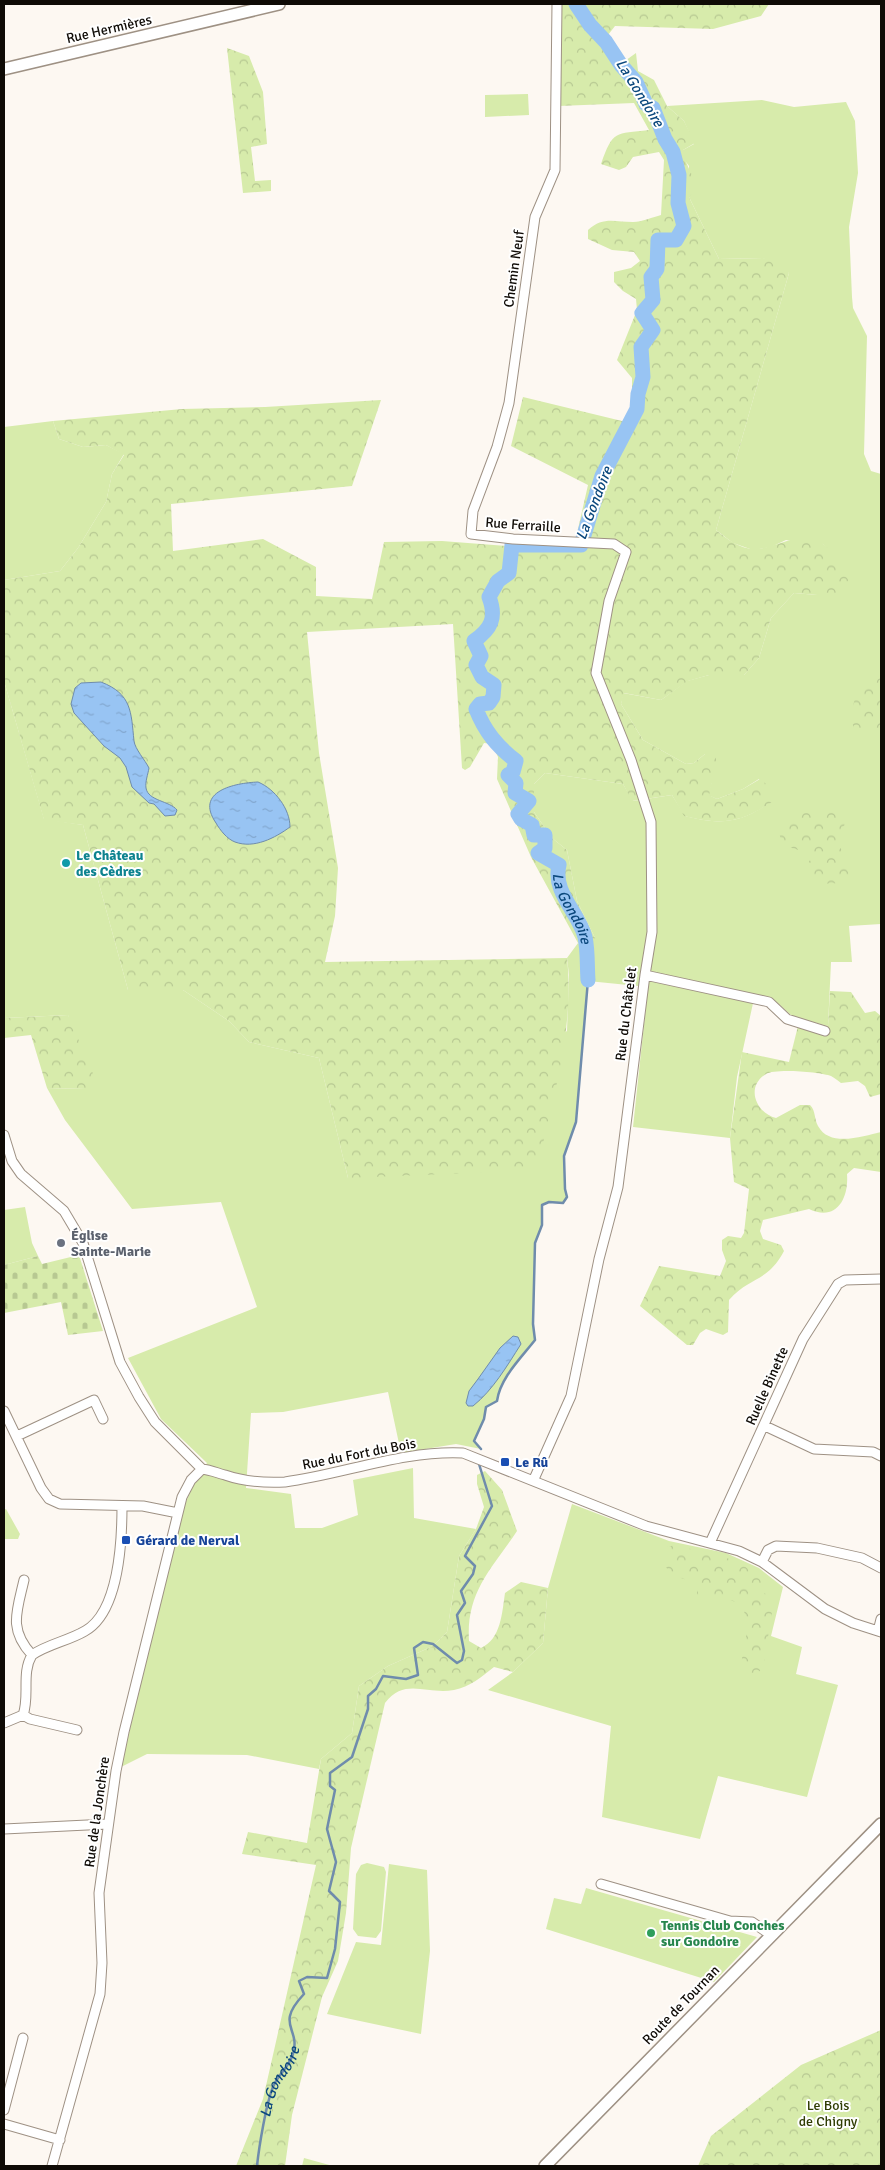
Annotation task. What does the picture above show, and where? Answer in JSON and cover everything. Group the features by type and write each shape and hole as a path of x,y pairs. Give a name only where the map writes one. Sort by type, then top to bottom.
{"main road":[{"name":"Rue Hermières","path":"4,69 279,4"},
{"name":"Route de Tournan","path":"545,2166 881,1824"}],"street":[{"name":"Chemin Neuf","path":"471,534 473,511 497,448 509,403 535,217 555,170 557,4"},
{"name":"Rue Ferraille","path":"471,534 513,539 614,544 622,547 626,552"},
{"name":"Rue du Châtelet","path":"534,1480 571,1396 599,1259 618,1188 644,975 653,921 651,822 631,760 596,673 609,601 626,552"},
{"path":"644,975 769,1002 787,1019 825,1031"},
{"path":"4,1135 12,1161 21,1174 64,1211 83,1243 120,1362 139,1396 155,1422 202,1469"},
{"name":"Ruelle Binette","path":"710,1544 803,1339 838,1284 845,1280 881,1280"},
{"path":"17,1436 94,1400 103,1418"},
{"path":"4,1411 41,1488 49,1499 60,1504 74,1506 143,1506 178,1514"},
{"path":"765,1426 803,1446 814,1449 873,1452 881,1456"},
{"name":"Rue du Fort du Bois","path":"202,1469 212,1470 247,1481 285,1482 399,1459 446,1452 463,1453 646,1526 739,1551 762,1562 825,1609 853,1623 880,1631"},
{"name":"Rue de la Jonchère","path":"52,2166 100,1994 102,1963 100,1893 108,1824 124,1732 182,1497 191,1480 202,1469"},
{"path":"23,1715 27,1702 28,1662 32,1655 86,1631 104,1612 110,1596 122,1539 122,1506"},
{"path":"762,1562 768,1550 776,1546 817,1548 862,1558 881,1568"},
{"path":"24,1580 15,1620 22,1644 32,1655"},
{"path":"880,1631 881,1620"},
{"path":"4,1722 23,1715 30,1719 77,1730"},
{"path":"4,1829 108,1824"},
{"path":"601,1884 730,1921 752,1922 771,1935"},
{"path":"4,2110 23,2038"},
{"path":"4,2124 60,2140"}],"green space":[{"path":"558,4 769,4 761,16 713,29 615,26 608,35 622,63 636,53 638,71 654,80 667,106 684,121 695,143 683,150 697,187 689,197 719,259 763,258 780,261 789,273 716,530 734,543 749,549 763,548 796,539 813,539 825,546 850,576 842,593 817,595 794,593 771,618 759,658 744,675 709,675 688,681 661,700 624,693 621,704 643,740 686,764 694,763 705,754 716,749 716,766 709,795 717,799 743,789 760,779 770,787 772,802 750,815 730,821 709,821 684,816 672,795 632,801 623,784 545,773 534,784 534,812 552,838 567,850 577,901 595,938 597,952 588,956 578,943 531,857 497,779 498,757 492,744 484,743 470,767 465,770 462,768 453,624 307,632 319,753 338,868 335,916 325,962 567,958 569,985 565,1038 561,1065 537,1170 348,1178 319,1058 249,1042 229,1021 183,990 128,990 83,825 44,820 4,681 4,580 60,571 78,548 106,502 112,474 124,455 106,445 83,447 59,439 53,421 182,409 265,407 381,400 352,486 171,504 173,551 263,539 316,567 316,596 372,599 384,542 442,541 573,551 588,485 511,446 523,397 626,422 632,408 632,378 617,360 637,310 636,299 623,291 614,282 614,272 631,268 640,261 634,252 612,250 588,239 588,230 604,221 636,222 661,215 664,160 659,152 633,157 626,167 619,170 601,164 612,139 629,132 649,130 634,103 559,106"},
{"path":"227,48 249,56 263,92 267,144 251,147 255,181 271,180 271,191 243,193"},
{"path":"528,94 529,115 485,117 485,95"},
{"path":"762,100 794,107 846,102 855,121 858,173 849,227 852,297 853,308 867,336 864,454 871,471 881,474 881,924 849,926 852,962 831,962 828,1026 792,1016 773,999 755,994 737,1077 730,1138 633,1127 648,987 588,981 576,1122 564,1156 567,1197 563,1203 549,1202 542,1205 542,1225 535,1243 533,1324 535,1340 506,1376 497,1401 486,1407 484,1419 474,1441 481,1449 456,1444 401,1453 388,1392 283,1412 251,1413 246,1488 291,1494 295,1528 322,1528 358,1515 353,1480 413,1468 414,1518 476,1529 459,1556 447,1632 433,1646 388,1666 359,1686 352,1733 321,1759 319,1769 247,1755 147,1754 121,1767 181,1512 195,1482 207,1463 161,1419 128,1358 257,1307 221,1202 132,1209 65,1120 47,1088 85,1089 68,1015 4,1018 4,681 44,819 83,825 128,990 183,990 229,1021 249,1042 319,1058 348,1178 567,1031 569,975 567,958 578,943 588,956 595,938 577,901 567,850 552,838 534,812 534,784 545,773 623,784 633,801 672,795 685,816 710,821 730,821 749,815 771,802 759,779 743,789 717,799 708,795 712,781 705,754 694,763 686,764 643,740 621,704 623,693 661,700 687,681 709,675 744,675 759,658 771,618 794,593 817,595 835,559 823,544 786,540 771,547 753,550 733,543 716,530 789,273 763,258 719,259 689,197 689,166 683,158 683,150 694,144 684,121 667,106"},
{"path":"53,421 59,439 83,447 106,445 124,454 112,474 106,502 78,548 60,571 4,580 4,427"},
{"path":"881,678 881,731 868,731 859,735 852,723 852,710 861,684"},
{"path":"829,804 836,804 845,817 843,830 837,840 852,866 852,879 844,883 813,884 801,871 803,864 813,859 811,854 792,848 784,843 779,833 779,825 792,815 826,810"},
{"path":"830,991 851,992 865,1013 875,1011 881,1016 881,1094 870,1097 865,1086 858,1081 841,1083 826,1075 798,1071 779,1071 766,1074 760,1079 756,1086 756,1099 763,1111 776,1118 800,1105 810,1105 818,1126 823,1133 830,1137 847,1139 881,1132 881,1172 854,1168 847,1174 846,1192 839,1206 827,1213 809,1209 763,1220 760,1231 763,1239 781,1245 784,1251 778,1261 765,1274 737,1292 729,1300 728,1332 723,1335 706,1329 700,1333 693,1345 687,1345 640,1306 659,1266 720,1276 726,1261 722,1250 722,1240 728,1236 741,1238 744,1233 749,1189 734,1182 730,1138 742,1052 789,1062 800,1018 828,1026"},
{"path":"68,1015 94,1076 85,1089 47,1088 31,1035 4,1038 4,1018"},
{"path":"25,1207 32,1243 38,1256 4,1265 4,1210"},
{"path":"79,1255 103,1331 68,1335 61,1302 4,1313 4,1265 38,1256 42,1264"},
{"path":"485,1471 502,1490 517,1531 482,1581 476,1594 469,1623 469,1641 481,1648 488,1644 497,1632 505,1593 521,1582 548,1588 543,1643 513,1672 494,1667 460,1689 444,1691 408,1689 393,1695 385,1703 351,1848 346,1913 338,1961 322,1997 292,2115 285,2166 236,2166 263,2099 316,1865 242,1854 248,1832 307,1843 321,1759 352,1733 359,1686 388,1666 433,1646 447,1632 459,1556 476,1529 484,1507 477,1484 477,1475"},
{"path":"572,1504 669,1541 726,1553 759,1568 783,1587 771,1636 802,1647 796,1674 838,1685 807,1797 718,1776 700,1839 602,1817 611,1726 488,1690 513,1672 543,1643 548,1588"},
{"path":"6,1509 20,1534 18,1539 4,1539 4,1510"},
{"path":"675,1545 730,1559 761,1575 763,1592 774,1600 763,1668 754,1676 742,1673 741,1665 747,1626 743,1609 737,1603 727,1599 697,1595 697,1586 690,1581 672,1575 662,1562 667,1547"},
{"path":"367,1863 384,1867 386,1872 381,1931 376,1938 358,1936 353,1929 356,1874 361,1865"},
{"path":"389,1864 427,1870 430,1951 421,2034 327,2014 356,1942 381,1945"},
{"name":"Tennis Club Conches sur Gondoire","path":"586,1888 757,1937 714,1982 546,1929 554,1898 581,1904"},
{"name":"Le Bois de Chigny","path":"881,2030 881,2166 698,2166 711,2136 801,2065"},
{"path":"304,2158 333,2166 302,2166"}],"water":[{"path":"101,682 119,692 128,705 135,744 149,768 146,783 148,792 151,796 174,807 177,810 175,815 165,816 154,804 149,803 132,787 126,767 120,758 104,746 74,713 71,704 75,688 81,683"},
{"path":"258,782 270,789 280,800 287,813 290,827 278,835 257,843 242,844 232,841 218,826 211,812 210,803 214,796 229,787"},
{"path":"513,1336 518,1337 521,1344 487,1393 473,1406 468,1406 466,1403 469,1391 500,1348"}],"waterway":[{"name":"La Gondoire","path":"576,4 590,25 606,42 621,65 636,82 646,104 653,108 665,139 673,152 679,175 678,203 684,226 676,240 658,240 657,269 651,277 653,300 642,313 653,330 641,347 643,377 638,394 637,409 602,476 581,545 512,545 509,573 498,581 489,597 492,611 491,622 485,632 474,641 481,656 476,665 482,677 494,685 493,697 489,703 480,704 476,709 483,725 492,738 516,761 513,772 508,775 516,783 515,793 529,801 518,814 521,819 532,825 534,835 545,835 545,848 538,853 559,865 559,884 585,937 588,980"},
{"name":"La Gondoire","path":"481,1449 474,1441 484,1419 486,1407 497,1401 502,1384 535,1340 533,1324 535,1243 542,1225 542,1205 549,1202 563,1203 567,1197 564,1156 576,1122 588,980"},
{"name":"La Gondoire","path":"257,2166 270,2094 275,2082 293,2054 295,2045 289,2020 295,2005 304,1994 299,1981 307,1977 327,1978 335,1949 340,1902 329,1891 336,1862 327,1829 335,1790 330,1786 330,1773 352,1757 368,1709 368,1696 376,1689 383,1676 406,1679 418,1675 414,1648 423,1642 433,1644 457,1663 462,1660 464,1651 457,1615 465,1603 461,1591 473,1574 475,1566 465,1556 492,1506 479,1464"}],"place":[{"name":"Le Château des Cèdres","path":"66,863"},
{"name":"Église Sainte-Marie","path":"61,1243"},
{"name":"Le Rû","path":"505,1462"},
{"name":"Gérard de Nerval","path":"126,1540"},
{"name":"Tennis Club Conches sur Gondoire","path":"651,1933"}]}
